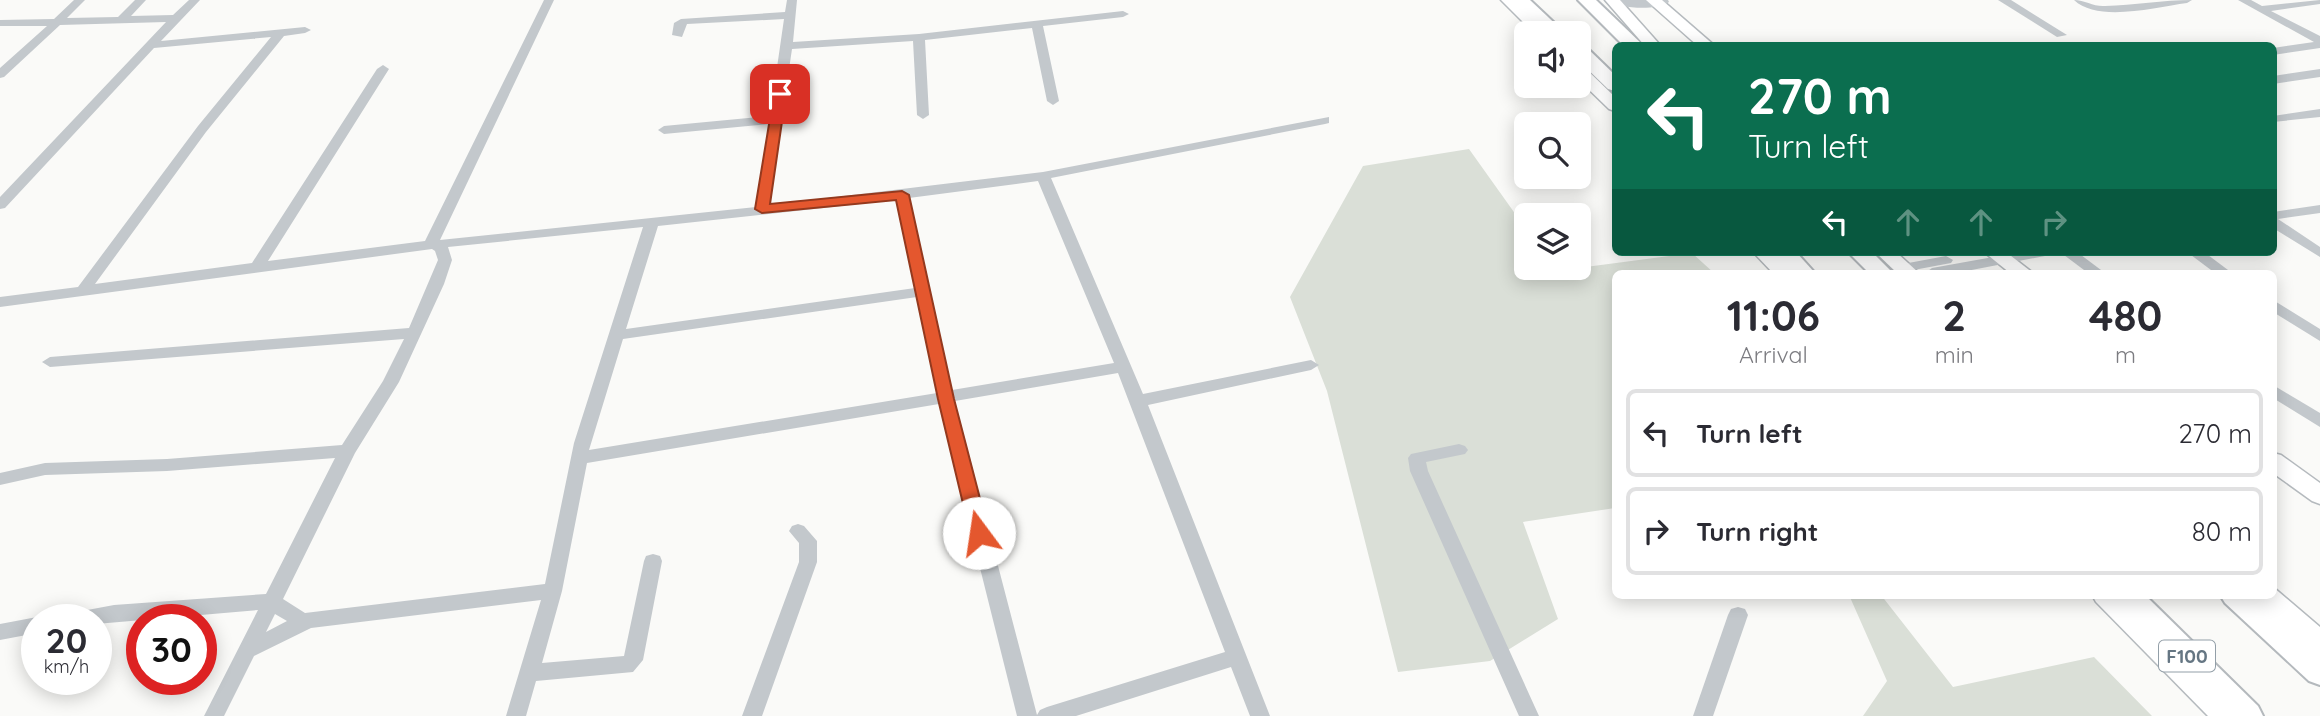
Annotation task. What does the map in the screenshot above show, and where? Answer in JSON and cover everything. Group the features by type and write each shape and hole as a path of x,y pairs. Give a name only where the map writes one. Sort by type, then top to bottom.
{"highway":[{"path":"1520,0 1543,21"},
{"path":"1528,0 1550,21"},
{"path":"1586,0 1633,42"},
{"path":"1596,0 1634,42"},
{"path":"1591,63 1612,83"},
{"path":"1787,256 1801,270"},
{"path":"1867,256 1896,270"},
{"name":"F100","path":"2130,599 2247,716"},
{"path":"2239,599 2320,671"}],"main road":[{"path":"1508,0 1530,21"},
{"path":"1659,1 1704,42"},
{"path":"1659,1 1710,42"},
{"path":"1615,3 1650,42"},
{"path":"1591,83 1612,103"},
{"path":"1767,256 1781,270"},
{"path":"1996,257 2018,270"},
{"path":"2277,455 2320,485"},
{"path":"2277,464 2320,495"},
{"path":"2109,599 2226,716"},
{"path":"2271,599 2320,643"}],"street":[{"path":"0,74 80,0"},
{"path":"121,20 141,0"},
{"path":"0,205 149,45 195,0"},
{"path":"431,243 548,0"},
{"path":"762,209 792,0"},
{"path":"2003,0 2061,35"},
{"path":"2079,0 2102,10 2187,0"},
{"path":"2243,0 2320,43"},
{"path":"1615,3 1659,1"},
{"path":"2260,9 2320,1"},
{"path":"787,46 919,37 1124,14"},
{"path":"678,35 680,23 685,20 790,15"},
{"path":"0,23 176,18"},
{"path":"1037,24 1053,101"},
{"path":"149,45 305,30"},
{"path":"82,291 202,129 280,33"},
{"path":"919,37 923,115"},
{"path":"2277,51 2320,43"},
{"path":"258,265 383,69"},
{"path":"2277,79 2320,73"},
{"path":"2277,119 2320,113"},
{"path":"664,130 777,119"},
{"path":"0,302 431,243 902,195 1043,176 1325,120"},
{"path":"1043,176 1138,401 1260,716"},
{"path":"902,195 946,399 1027,716"},
{"path":"2277,208 2320,202"},
{"path":"2277,218 2320,209"},
{"path":"516,716 553,591 582,443 652,222"},
{"path":"2277,222 2320,253"},
{"path":"214,716 347,451 391,382 437,284 445,260 442,249 431,243"},
{"path":"2073,256 2094,270"},
{"path":"2200,256 2221,270"},
{"path":"1905,270 1996,257"},
{"path":"1944,270 1996,257"},
{"path":"617,335 922,292"},
{"path":"2277,308 2320,336"},
{"path":"50,362 412,333"},
{"path":"1138,401 1311,365"},
{"path":"581,458 1124,368"},
{"path":"2277,393 2320,421"},
{"path":"1459,450 1417,458 1419,471 1529,716"},
{"path":"0,479 46,469 167,465 347,451"},
{"path":"752,716 808,562 808,541 798,531"},
{"path":"528,673 626,666 633,660 653,561"},
{"path":"246,650 302,621 553,591"},
{"path":"112,613 271,601 302,621"},
{"path":"1703,716 1738,615"},
{"path":"0,632 21,628"},
{"path":"1047,716 1238,656"}],"shaded area":[{"path":"1469,149 1514,212 1514,280 1591,280 1591,266 1669,256 1695,256 1711,270 1612,270 1612,508 1523,522 1558,619 1490,661 1398,672 1327,391 1290,297 1363,166"},
{"path":"1851,599 1884,599 1953,687 2094,657 2152,716 1863,716 1887,681"}],"route":[{"path":"780,94 762,209 902,195 946,399 979,533"}]}
